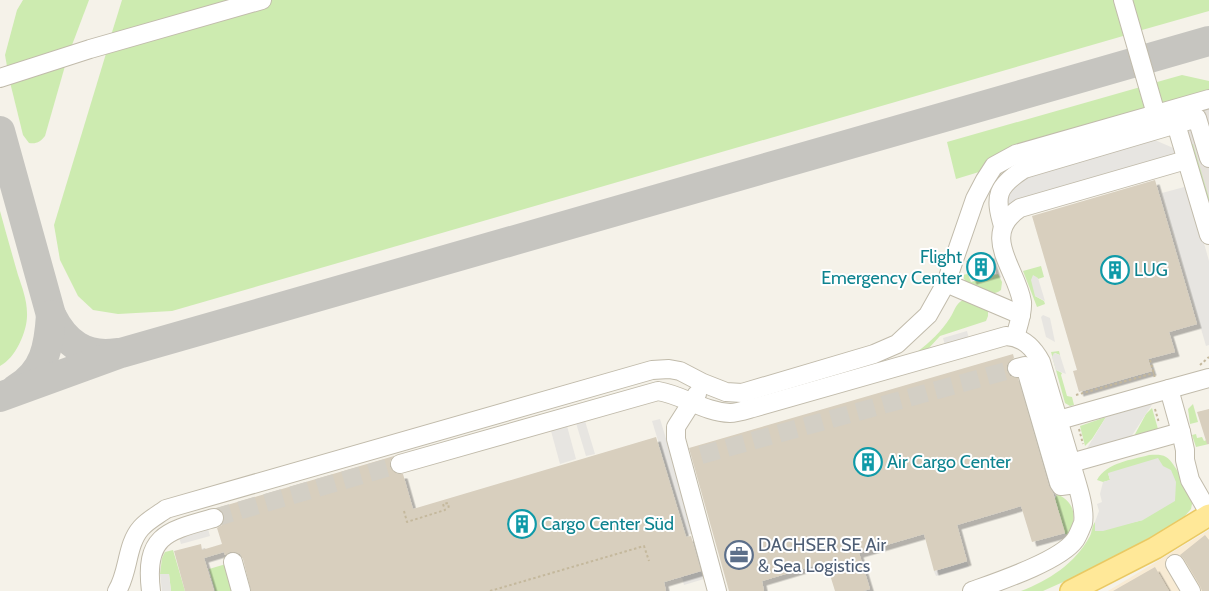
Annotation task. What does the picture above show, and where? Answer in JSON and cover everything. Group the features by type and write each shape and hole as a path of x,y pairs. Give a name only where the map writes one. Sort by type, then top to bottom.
{"main road":[{"path":"1071,591 1155,548 1209,514"}],"lane":[{"path":"0,78 90,49 262,0"},
{"path":"1123,0 1156,114"},
{"path":"117,591 123,582 132,543 140,529 150,519 166,509 652,370 669,369 680,371 726,392 742,393 874,354 897,344 928,315 946,283 975,199 994,166 1016,154 1209,99"},
{"path":"1003,226 998,210 998,196 1008,181 1024,168 1203,116 1209,158"},
{"path":"1176,124 1209,235"},
{"path":"1015,337 1021,315 1022,301 1001,244 1003,226 1007,219 1020,208 1186,160"},
{"path":"946,283 1021,315"},
{"path":"400,464 658,390 672,393 711,410 731,413 1006,336 1015,337 1030,346 1041,362 1067,417 1079,461 1076,484 1082,506 1083,522 1074,541 1060,553 1026,570 972,591"},
{"path":"1017,368 1025,366 1058,483 1061,486 1076,484"},
{"path":"1067,417 1205,380"},
{"path":"703,383 676,427 676,439 717,591"},
{"path":"1160,392 1181,432 1190,480 1209,514"},
{"path":"1079,461 1181,432"},
{"path":"1185,450 1194,460 1209,489"},
{"path":"151,591 149,575 151,558 154,548 160,539 167,533 181,527 214,518"},
{"path":"233,562 241,591"},
{"path":"1175,564 1191,591"}],"path":[{"path":"1150,360 1160,392 1162,438"},
{"path":"1076,395 1154,374"},
{"path":"1067,417 1079,461"},
{"path":"404,511 407,522 445,510 444,504 448,503 449,509"},
{"path":"490,591 644,546 649,561"}],"shaded area":[{"path":"1209,108 1209,220 1180,116"},
{"path":"1150,138 1178,150 1175,156 1013,207 1001,202 1020,177"},
{"path":"1188,186 1209,261 1209,345 1206,346 1162,193"},
{"path":"1033,275 1038,278 1045,301 1035,296 1031,280"},
{"path":"1043,315 1050,318 1055,342 1046,337 1041,317"},
{"path":"967,331 969,339 945,345 943,338"},
{"path":"1054,353 1060,355 1066,374 1056,370 1052,357"},
{"path":"1153,403 1131,437 1086,450 1106,417"},
{"path":"660,419 695,533 687,535 652,421"},
{"path":"585,421 595,454 586,456 576,423"},
{"path":"567,426 576,459 560,464 551,431"},
{"path":"1158,458 1163,466 1171,470 1176,482 1175,501 1143,520 1103,531 1095,531 1095,522 1099,511 1097,504 1102,502 1100,494 1103,482 1110,480 1108,473"},
{"path":"208,529 210,536 181,544 179,537"},
{"path":"1209,530 1209,591 1108,591"},
{"path":"967,562 969,567 936,576 934,571"},
{"path":"702,571 704,579 684,585 682,577"},
{"path":"160,574 169,574 171,591 162,591"}],"green space":[{"path":"23,0 89,0 69,53 8,72 5,55 17,10"},
{"path":"122,0 256,0 109,42"},
{"path":"270,0 1120,0 1130,34 172,311 118,314 93,310 78,296 60,260 54,225 108,47"},
{"path":"1126,0 1209,0 1209,11 1135,32"},
{"path":"67,59 45,136 38,142 29,143 23,135 9,78"},
{"path":"1182,75 1209,81 1209,91 1160,105 1150,84"},
{"path":"1144,86 1149,107 986,163 979,172 956,179 947,142"},
{"path":"1193,144 1209,198 1209,218 1188,145"},
{"path":"0,211 24,294 27,320 16,350 0,366"},
{"path":"1041,266 1044,277 1038,279 1035,296 1044,301 1045,304 1037,307 1023,271"},
{"path":"968,274 971,282 998,274 1002,282 1001,290 989,294 969,288 962,275"},
{"path":"964,300 988,310 986,321 940,336 928,349 917,352 931,341 950,318 957,305"},
{"path":"1059,351 1060,355 1055,353 1056,370 1062,373 1067,396 1072,397 1074,405 1070,406 1065,403 1051,352"},
{"path":"1193,404 1198,422 1190,424 1188,409"},
{"path":"1152,408 1158,429 1134,436 1146,414"},
{"path":"1106,417 1092,439 1085,446 1080,426"},
{"path":"1196,434 1197,438 1202,437 1204,441 1209,439 1209,444 1196,447 1192,435"},
{"path":"1149,455 1166,457 1181,476 1193,499 1191,509 1184,517 1164,530 1081,574 1043,591 1021,591 1041,582 1069,563 1084,546 1095,522 1095,531 1143,520 1108,473 1110,480 1103,482 1097,480 1101,474 1113,465"},
{"path":"1057,494 1068,501 1073,511 1073,523 1068,535 1065,534 1055,499"},
{"path":"173,550 185,591 171,591 169,574 160,574 162,558 165,552"},
{"path":"226,564 235,591 215,591 209,569"}],"building":[{"name":"LUG","path":"1155,180 1197,324 1169,332 1175,352 1148,359 1152,371 1079,392 1073,371 1077,370 1032,216"},
{"name":"Flight Emergency Center","path":"990,254 996,273 972,280 966,261"},
{"name":"Air Cargo Center","path":"1013,354 1014,358 1007,365 1007,371 1010,376 1018,378 1049,486 1053,493 1065,533 1032,542 1021,506 957,525 967,561 934,571 924,534 859,553 870,589 863,591 835,591 826,562 762,581 764,591 729,591 689,448"},
{"path":"1209,409 1209,444 1207,444 1197,412"},
{"name":"Cargo Center Süd","path":"656,437 686,537 691,536 701,571 664,582 666,591 251,591 240,554 230,552 225,555 224,552 204,558 214,591 185,591 174,551 201,544 202,550 222,544 217,528 222,525 224,516 222,511 217,508 394,456 390,461 390,467 397,474 403,474 413,509"},
{"path":"1205,535 1209,540 1209,591 1202,591 1180,555"},
{"path":"1155,567 1169,591 1113,591"}],"taxiway":[{"path":"0,397 121,353 1209,41"},
{"path":"0,131 51,315 63,333 77,346 95,353 117,353"},
{"path":"16,389 33,375 44,357 49,337 51,315"}],"tunnel":[{"path":"701,455 1017,368"},
{"path":"214,518 400,464"}],"place":[{"name":"Flight Emergency Center","path":"981,267"},
{"name":"LUG","path":"1115,270"},
{"name":"Air Cargo Center","path":"868,462"},
{"name":"Cargo Center Süd","path":"522,524"},
{"name":"DACHSER SE Air & Sea Logistics","path":"739,555"}]}
